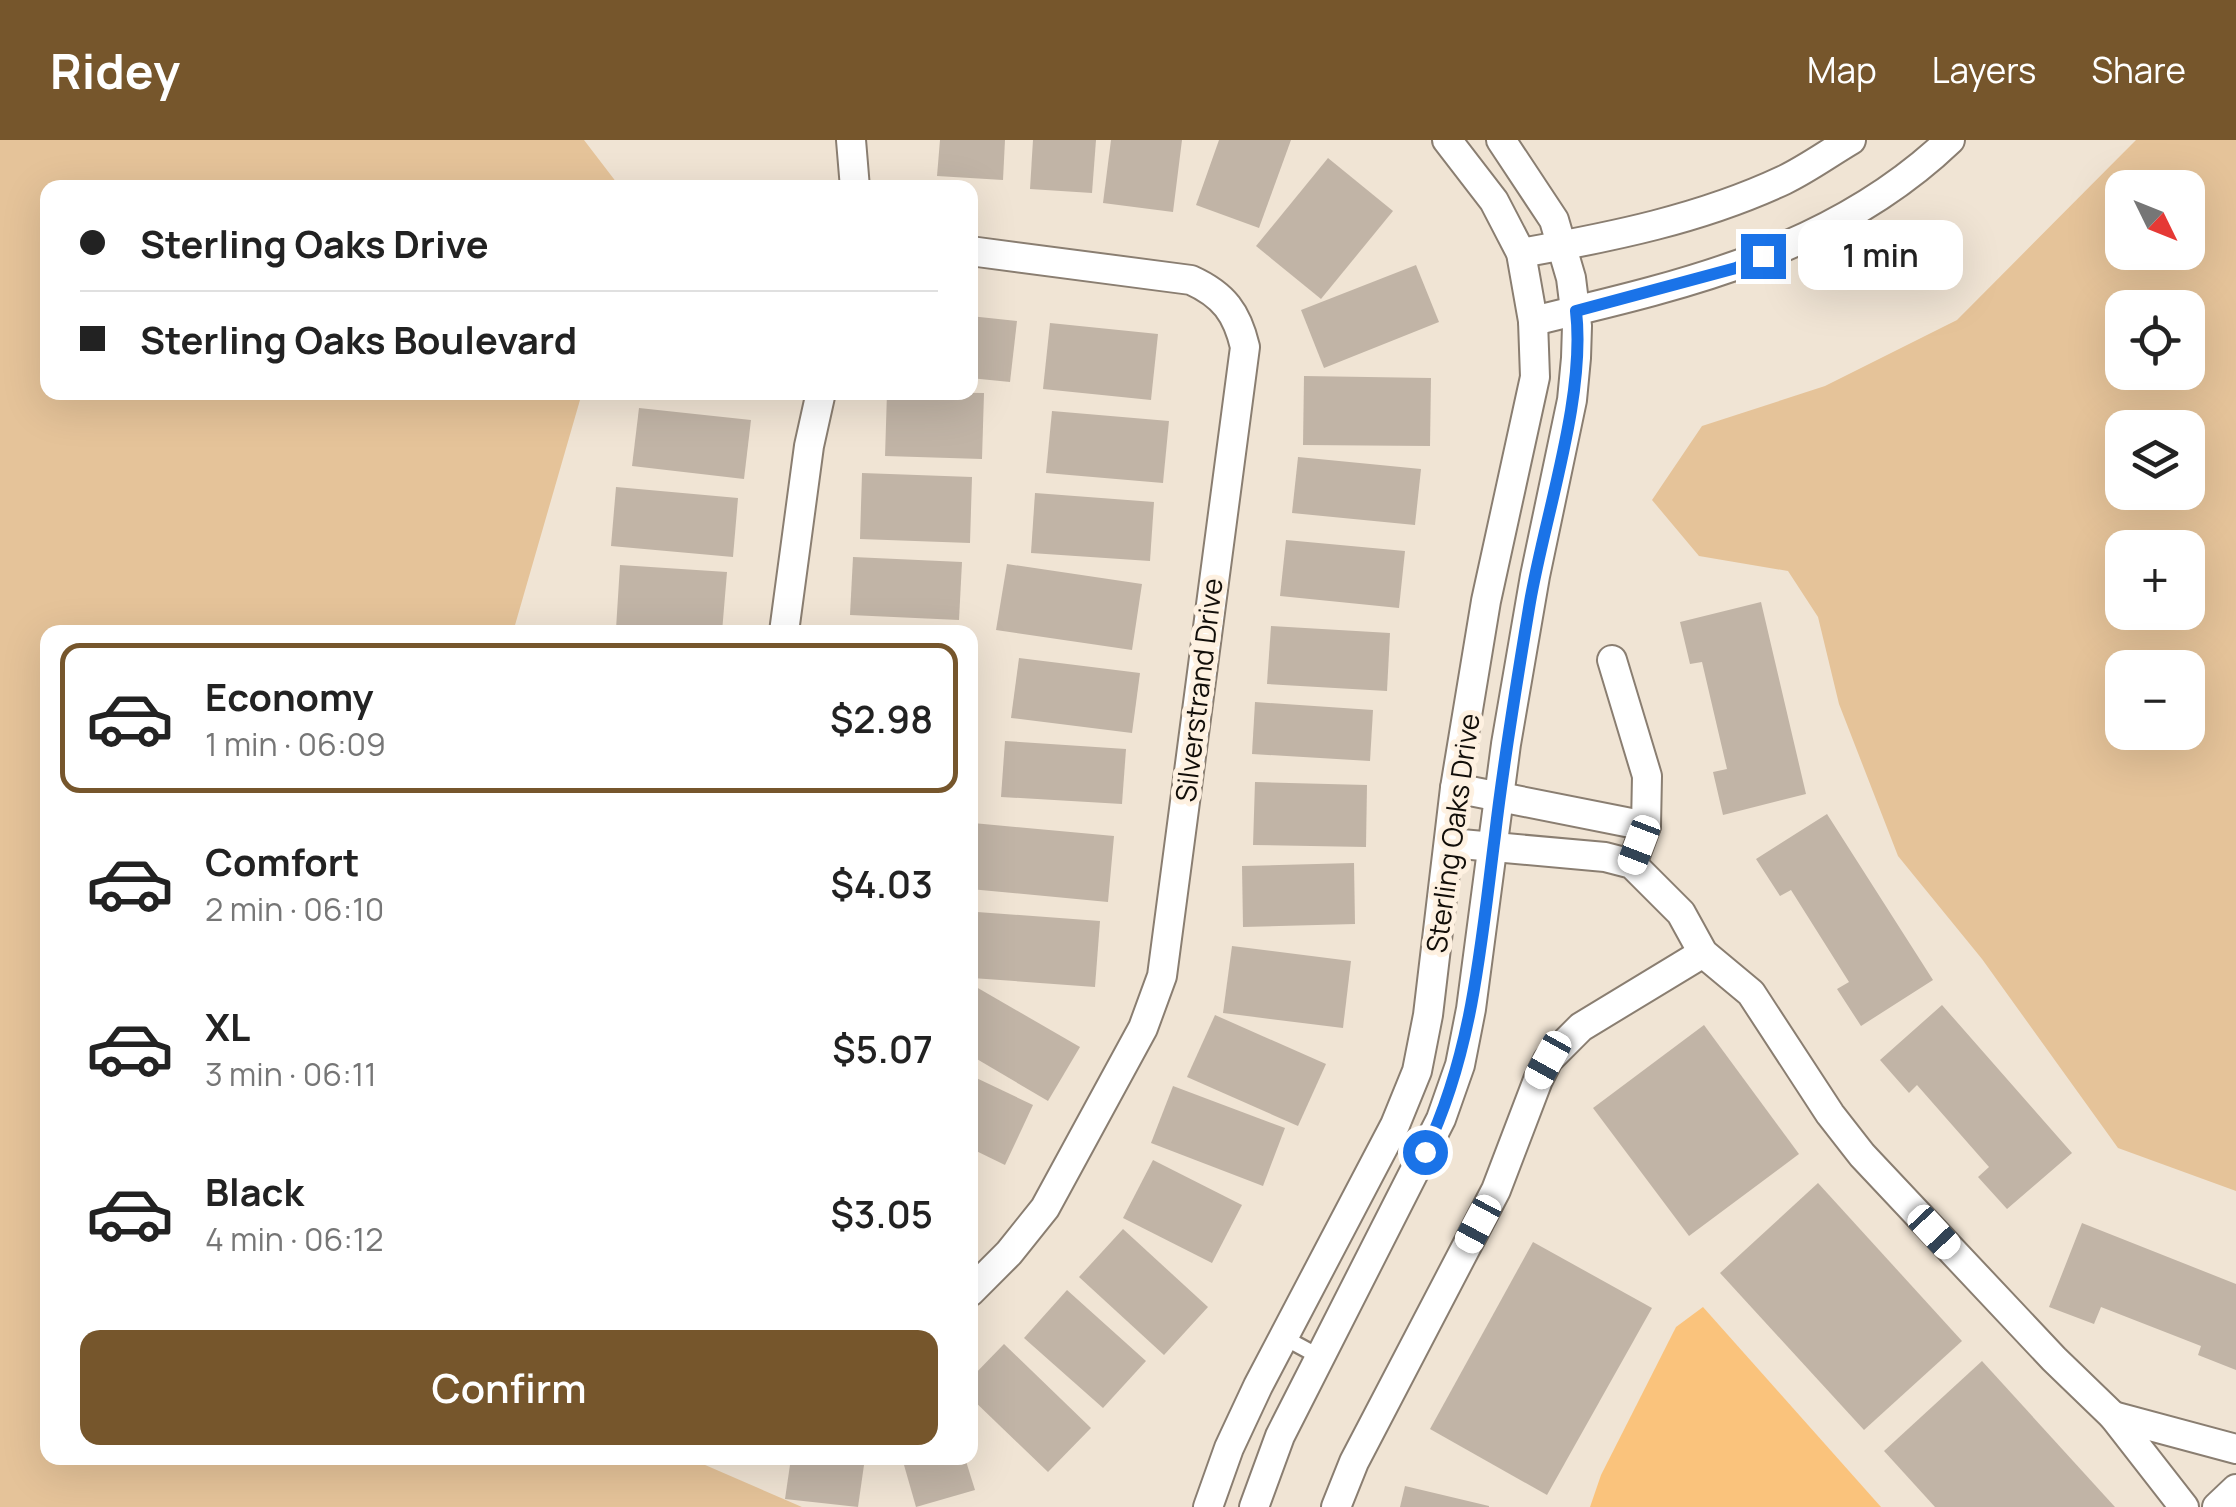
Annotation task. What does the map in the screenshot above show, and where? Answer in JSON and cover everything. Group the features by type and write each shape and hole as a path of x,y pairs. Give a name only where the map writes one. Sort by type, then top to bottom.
{"street":[{"path":"851,140 854,180"},
{"name":"Sterling Oaks Drive","path":"1208,1507 1229,1448 1395,1125 1417,1071 1428,1015 1455,788 1486,601 1535,378 1533,321 1521,253 1494,201 1447,140"},
{"name":"Sterling Oaks Drive","path":"1254,1507 1280,1436 1441,1118 1454,1083 1471,1009 1535,576 1572,400 1576,311 1572,278 1554,220 1501,140"},
{"path":"1521,253 1618,236 1699,214 1785,179 1851,140"},
{"path":"1533,321 1736,268 1846,218 1924,164 1950,140"},
{"name":"Silverstrand Drive","path":"978,252 1192,280 1213,290 1228,304 1240,323 1245,347 1162,976 1143,1028 1045,1208 978,1284"},
{"path":"785,625 819,400"},
{"path":"1612,660 1647,776 1646,826 1632,864"},
{"path":"1455,788 1646,826"},
{"path":"1450,844 1605,857 1632,864 1681,913 1703,953 1751,993 1830,1114 1862,1155 2054,1359 2113,1416 2184,1507"},
{"path":"1336,1507 1354,1462 1496,1190 1548,1060 1580,1026 1703,953"},
{"path":"2113,1416 2236,1449"},
{"path":"2217,1507 2236,1489"}],"lane":[{"path":"1284,1337 1320,1357"}],"shaded area":[{"path":"0,140 584,140 615,180 40,180 40,400 580,400 515,625 40,625 40,1465 705,1465 802,1507 0,1507"},
{"path":"2136,140 2236,140 2236,1191 2118,1148 1982,959 1898,856 1839,704 1818,617 1788,571 1699,556 1652,500 1702,426 1825,386 1957,320 2105,171 2105,270 2205,270 2205,170 2106,170"},
{"path":"1703,1307 1881,1507 1590,1507 1601,1475 1676,1327"}],"building":[{"path":"940,140 1005,140 1003,180 937,176"},
{"path":"1033,140 1096,140 1092,193 1030,189"},
{"path":"1111,140 1182,140 1173,212 1103,203"},
{"path":"1219,140 1291,140 1259,228 1196,205"},
{"path":"1328,158 1393,211 1321,299 1256,246"},
{"path":"1416,265 1439,322 1324,368 1301,310"},
{"path":"978,317 1017,321 1010,382 978,379"},
{"path":"1050,323 1158,334 1151,400 1043,389"},
{"path":"1304,376 1431,378 1430,446 1303,445"},
{"path":"978,393 984,393 982,459 885,456 887,400 978,400"},
{"path":"639,408 751,420 744,479 632,466"},
{"path":"1052,411 1169,421 1163,483 1046,473"},
{"path":"1298,457 1421,469 1415,525 1292,513"},
{"path":"862,473 972,477 970,543 860,539"},
{"path":"616,487 738,498 733,557 611,546"},
{"path":"1035,493 1154,502 1150,561 1031,553"},
{"path":"1286,540 1405,551 1399,608 1280,596"},
{"path":"853,557 962,562 959,620 850,615"},
{"path":"1007,564 1142,584 1132,650 996,630"},
{"path":"620,565 727,572 723,625 616,625"},
{"path":"1761,602 1806,794 1723,815 1713,772 1727,769 1702,662 1690,664 1680,622"},
{"path":"1271,626 1390,633 1387,691 1267,684"},
{"path":"1019,658 1140,673 1132,733 1011,718"},
{"path":"1255,702 1373,710 1370,761 1252,754"},
{"path":"1005,741 1126,749 1122,804 1001,797"},
{"path":"1255,782 1367,785 1366,847 1253,845"},
{"path":"1827,814 1933,980 1861,1026 1837,989 1849,982 1791,890 1780,896 1756,859"},
{"path":"978,823 1114,836 1108,902 978,890"},
{"path":"1354,863 1355,924 1243,927 1242,866"},
{"path":"978,912 1100,921 1095,987 978,978"},
{"path":"1232,946 1351,961 1343,1028 1223,1013"},
{"path":"978,988 1080,1047 1048,1101 978,1060"},
{"path":"1942,1005 2072,1153 2007,1209 1978,1177 1989,1167 1917,1085 1909,1093 1880,1060"},
{"path":"1215,1015 1326,1064 1298,1126 1187,1077"},
{"path":"1704,1025 1799,1154 1689,1236 1593,1108"},
{"path":"978,1079 1033,1105 1005,1165 978,1152"},
{"path":"1173,1086 1285,1128 1263,1186 1151,1143"},
{"path":"1153,1160 1242,1205 1212,1263 1123,1218"},
{"path":"1818,1183 1962,1341 1864,1430 1720,1273"},
{"path":"2082,1223 2236,1284 2236,1370 2198,1355 2201,1346 2101,1307 2094,1324 2049,1307"},
{"path":"1123,1229 1208,1307 1164,1355 1079,1277"},
{"path":"1533,1242 1652,1308 1547,1495 1430,1429"},
{"path":"1067,1290 1146,1361 1103,1408 1024,1338"},
{"path":"1004,1344 1091,1428 1048,1472 978,1405 978,1371"},
{"path":"1982,1361 2115,1507 1935,1507 1884,1451"},
{"path":"790,1465 864,1465 858,1507 785,1499"},
{"path":"904,1465 967,1465 975,1490 916,1507"},
{"path":"1405,1486 1489,1506 1489,1507 1400,1507"}],"route":[{"path":"1425,1152 1460,1065 1471,1009 1506,744 1535,576 1572,400 1576,311 1736,268 1763,256"}]}
